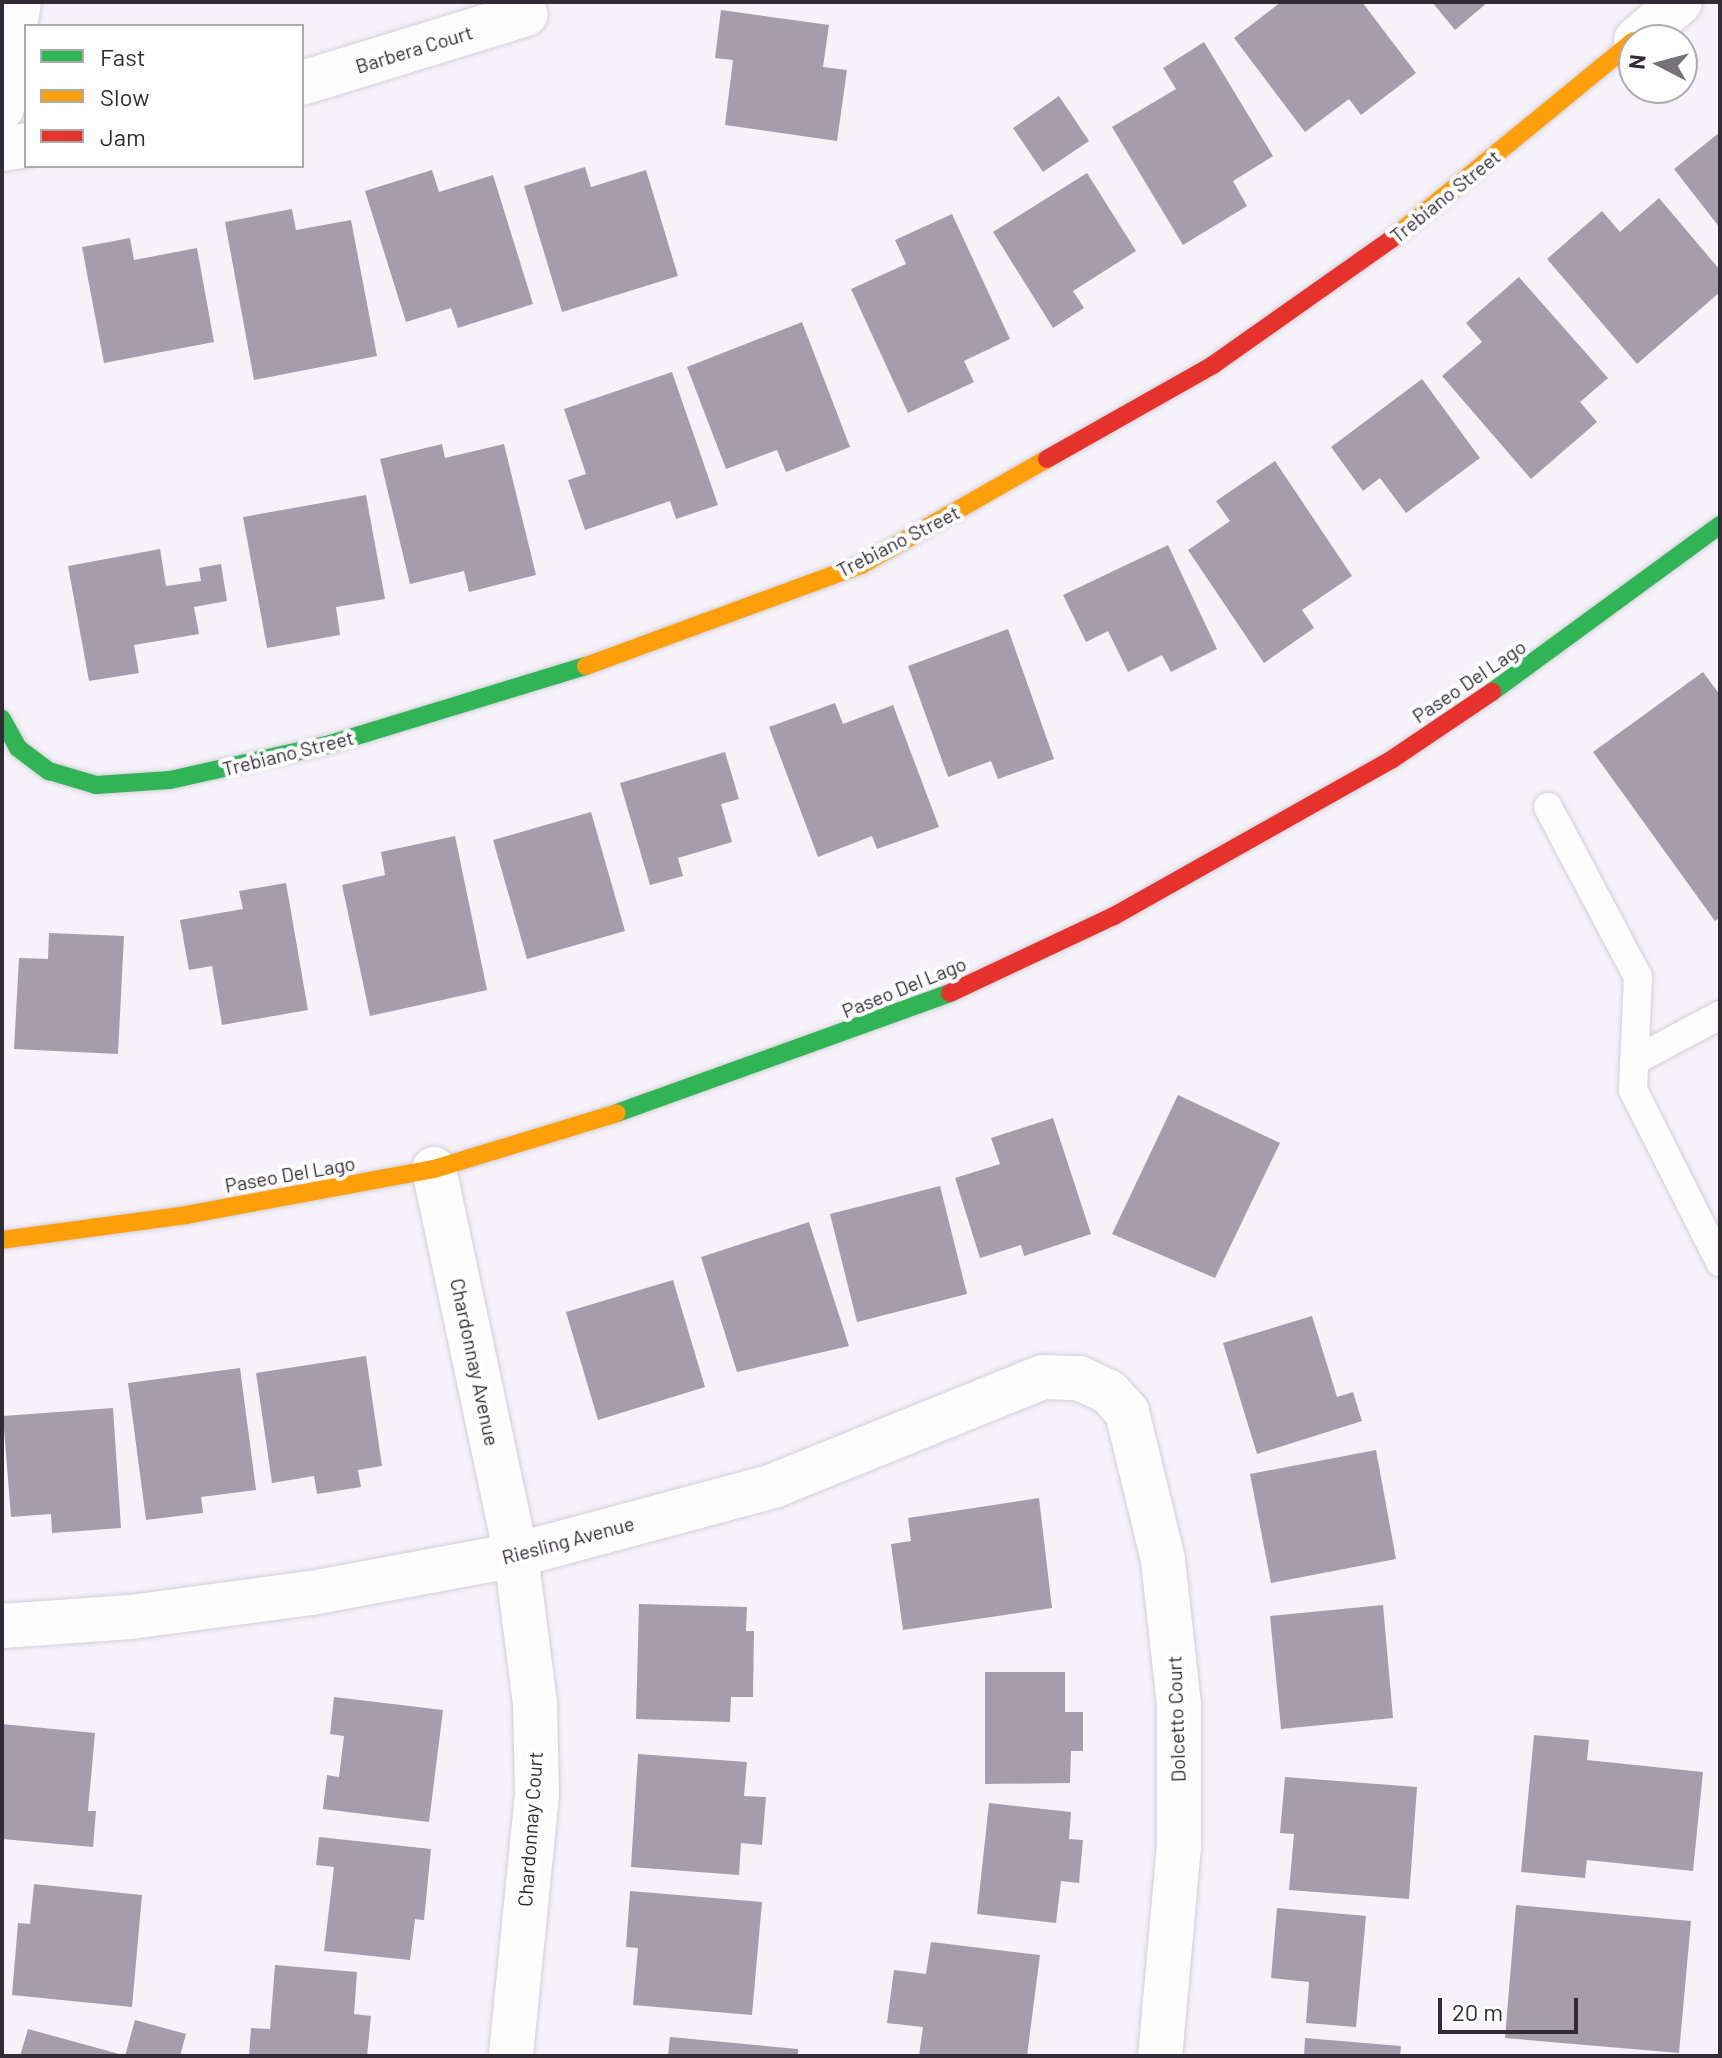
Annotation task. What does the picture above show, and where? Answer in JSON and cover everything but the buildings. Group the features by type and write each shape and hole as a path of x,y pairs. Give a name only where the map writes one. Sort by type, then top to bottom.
{"street":[{"path":"2,108 19,2"},
{"name":"Trebiano Street","path":"1655,24 1680,2"},
{"name":"Barbera Court","path":"304,82 526,14"},
{"name":"Trebiano Street","path":"2,719 18,748 49,771 96,785 170,780 327,745 654,645 861,565 1213,365 1397,235 1618,55"},
{"path":"2,149 24,145"},
{"name":"Paseo Del Lago","path":"2,1240 201,1213 434,1169 799,1052 942,997 1114,916 1391,760 1555,650 1720,525"},
{"name":"Chardonnay Avenue","path":"434,1169 516,1555"},
{"name":"Riesling Avenue","path":"2,1626 131,1617 296,1595 516,1555 773,1486 1043,1377 1079,1378 1109,1392"},
{"name":"Dolcetto Court","path":"1109,1392 1127,1412 1160,1545 1179,1704 1179,1845 1160,2056"},
{"name":"Chardonnay Court","path":"511,2056 537,1794 535,1704 516,1555"}],"lane":[{"path":"1548,807 1638,977 1633,1090 1720,1262"},
{"path":"1634,1061 1720,1015"}],"traffic: fast":[{"path":"1492,692 1720,525"},
{"path":"2,719 18,748 49,771 96,785 170,780 327,745 586,666"},
{"path":"617,1113 950,993"}],"traffic: slow":[{"path":"1393,238 1618,54"},
{"path":"586,666 861,565 1047,459"},
{"path":"2,1240 186,1215 434,1169 617,1113"}],"traffic: jam":[{"path":"1047,459 1213,365 1393,238"},
{"path":"950,993 1114,916 1391,760 1492,692"}]}
